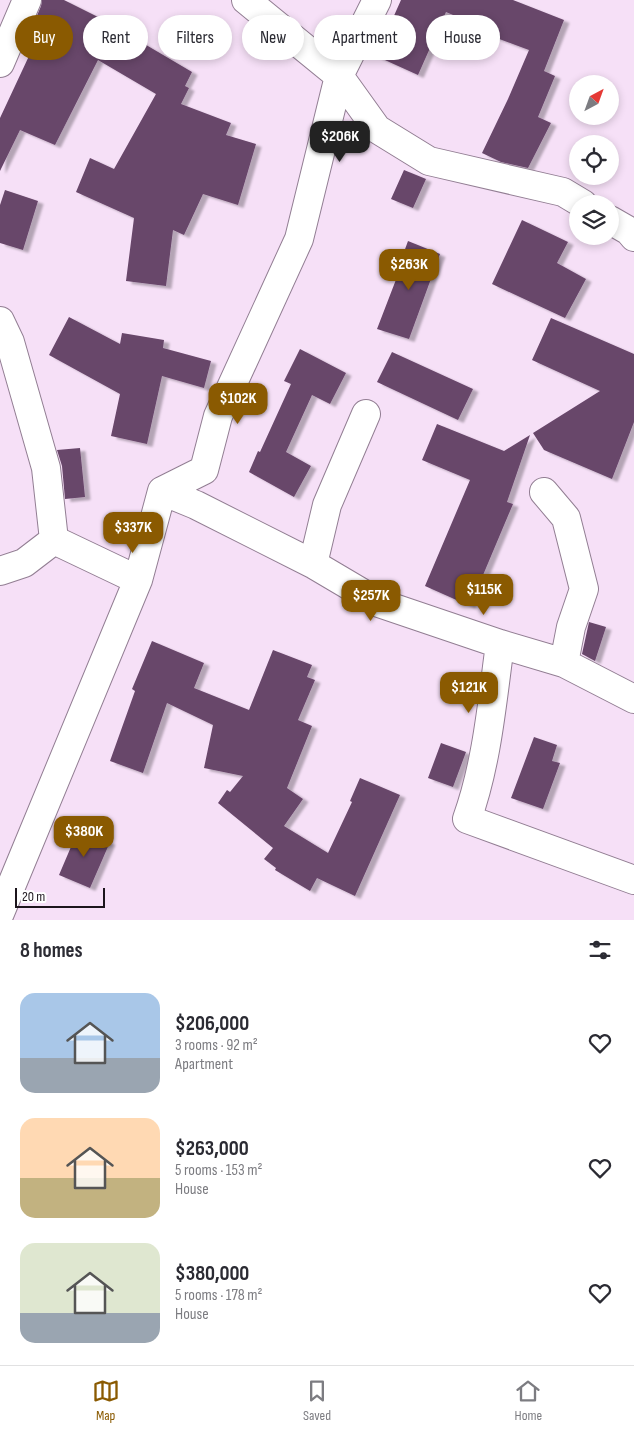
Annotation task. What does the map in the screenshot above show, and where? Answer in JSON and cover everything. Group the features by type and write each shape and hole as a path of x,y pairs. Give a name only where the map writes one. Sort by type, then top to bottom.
{"street":[{"path":"0,63 27,0"},
{"path":"246,0 340,76 377,129 429,162 563,192 569,196"},
{"path":"0,913 138,580 162,491 204,470 218,416 299,239 340,76 376,0"},
{"path":"619,225 629,231 634,237"},
{"path":"0,321 10,342 46,468 54,540"},
{"path":"313,564 326,505 366,414"},
{"path":"162,491 196,505 313,564 379,603 500,644 564,663 634,699"},
{"path":"544,492 566,518 584,589 571,627 564,663"},
{"path":"54,540 138,580"},
{"path":"0,571 24,563 54,540"},
{"path":"500,644 485,756 478,790 468,819 634,880"}],"building":[{"path":"42,0 64,0 94,15 83,15 83,60 98,60 55,145 20,130 0,171 0,118 27,60 73,60 73,15 37,15"},
{"path":"401,0 513,0 564,20 544,71 555,76 538,117 551,123 528,168 501,162 482,153 529,50 500,39 500,15 453,15 446,12 445,15 426,15 426,57 418,75 385,60 416,60 416,15 394,15"},
{"path":"148,46 158,52 158,60 172,60 192,72 185,86 189,88 181,104 231,123 226,135 256,144 238,205 203,194 184,235 173,230 166,286 126,281 134,218 76,192 90,158 114,169 156,94 98,60 148,60"},
{"path":"404,170 426,179 413,208 391,199"},
{"path":"5,190 38,201 23,250 0,243 0,205"},
{"path":"522,220 568,242 557,263 586,279 565,318 492,284"},
{"path":"408,241 440,254 409,339 377,329 402,264 400,263"},
{"path":"69,317 120,344 122,333 164,340 163,348 211,361 204,388 162,376 147,444 111,436 120,394 49,355"},
{"path":"551,318 634,354 634,422 612,479 544,450 533,433 600,391 532,360"},
{"path":"300,349 346,373 330,404 312,395 286,452 311,466 294,497 249,472 291,384 284,381"},
{"path":"392,352 473,389 458,420 377,382"},
{"path":"437,424 504,451 530,435 507,502 513,504 470,606 425,586 470,480 422,460"},
{"path":"80,448 85,497 65,499 62,466 57,450"},
{"path":"589,622 606,627 595,661 582,654"},
{"path":"152,641 204,663 194,688 249,710 273,650 312,665 307,677 315,680 298,720 312,726 287,788 303,799 284,826 328,853 352,802 350,801 360,778 400,795 355,896 317,878 310,891 275,870 276,868 264,859 273,848 218,803 227,790 230,792 243,776 204,768 213,725 167,703 143,773 110,761 135,691 132,689"},
{"path":"534,737 557,745 552,761 560,763 543,809 511,798"},
{"path":"441,743 466,752 453,787 428,778"},
{"path":"79,828 110,842 90,888 59,875"}]}
